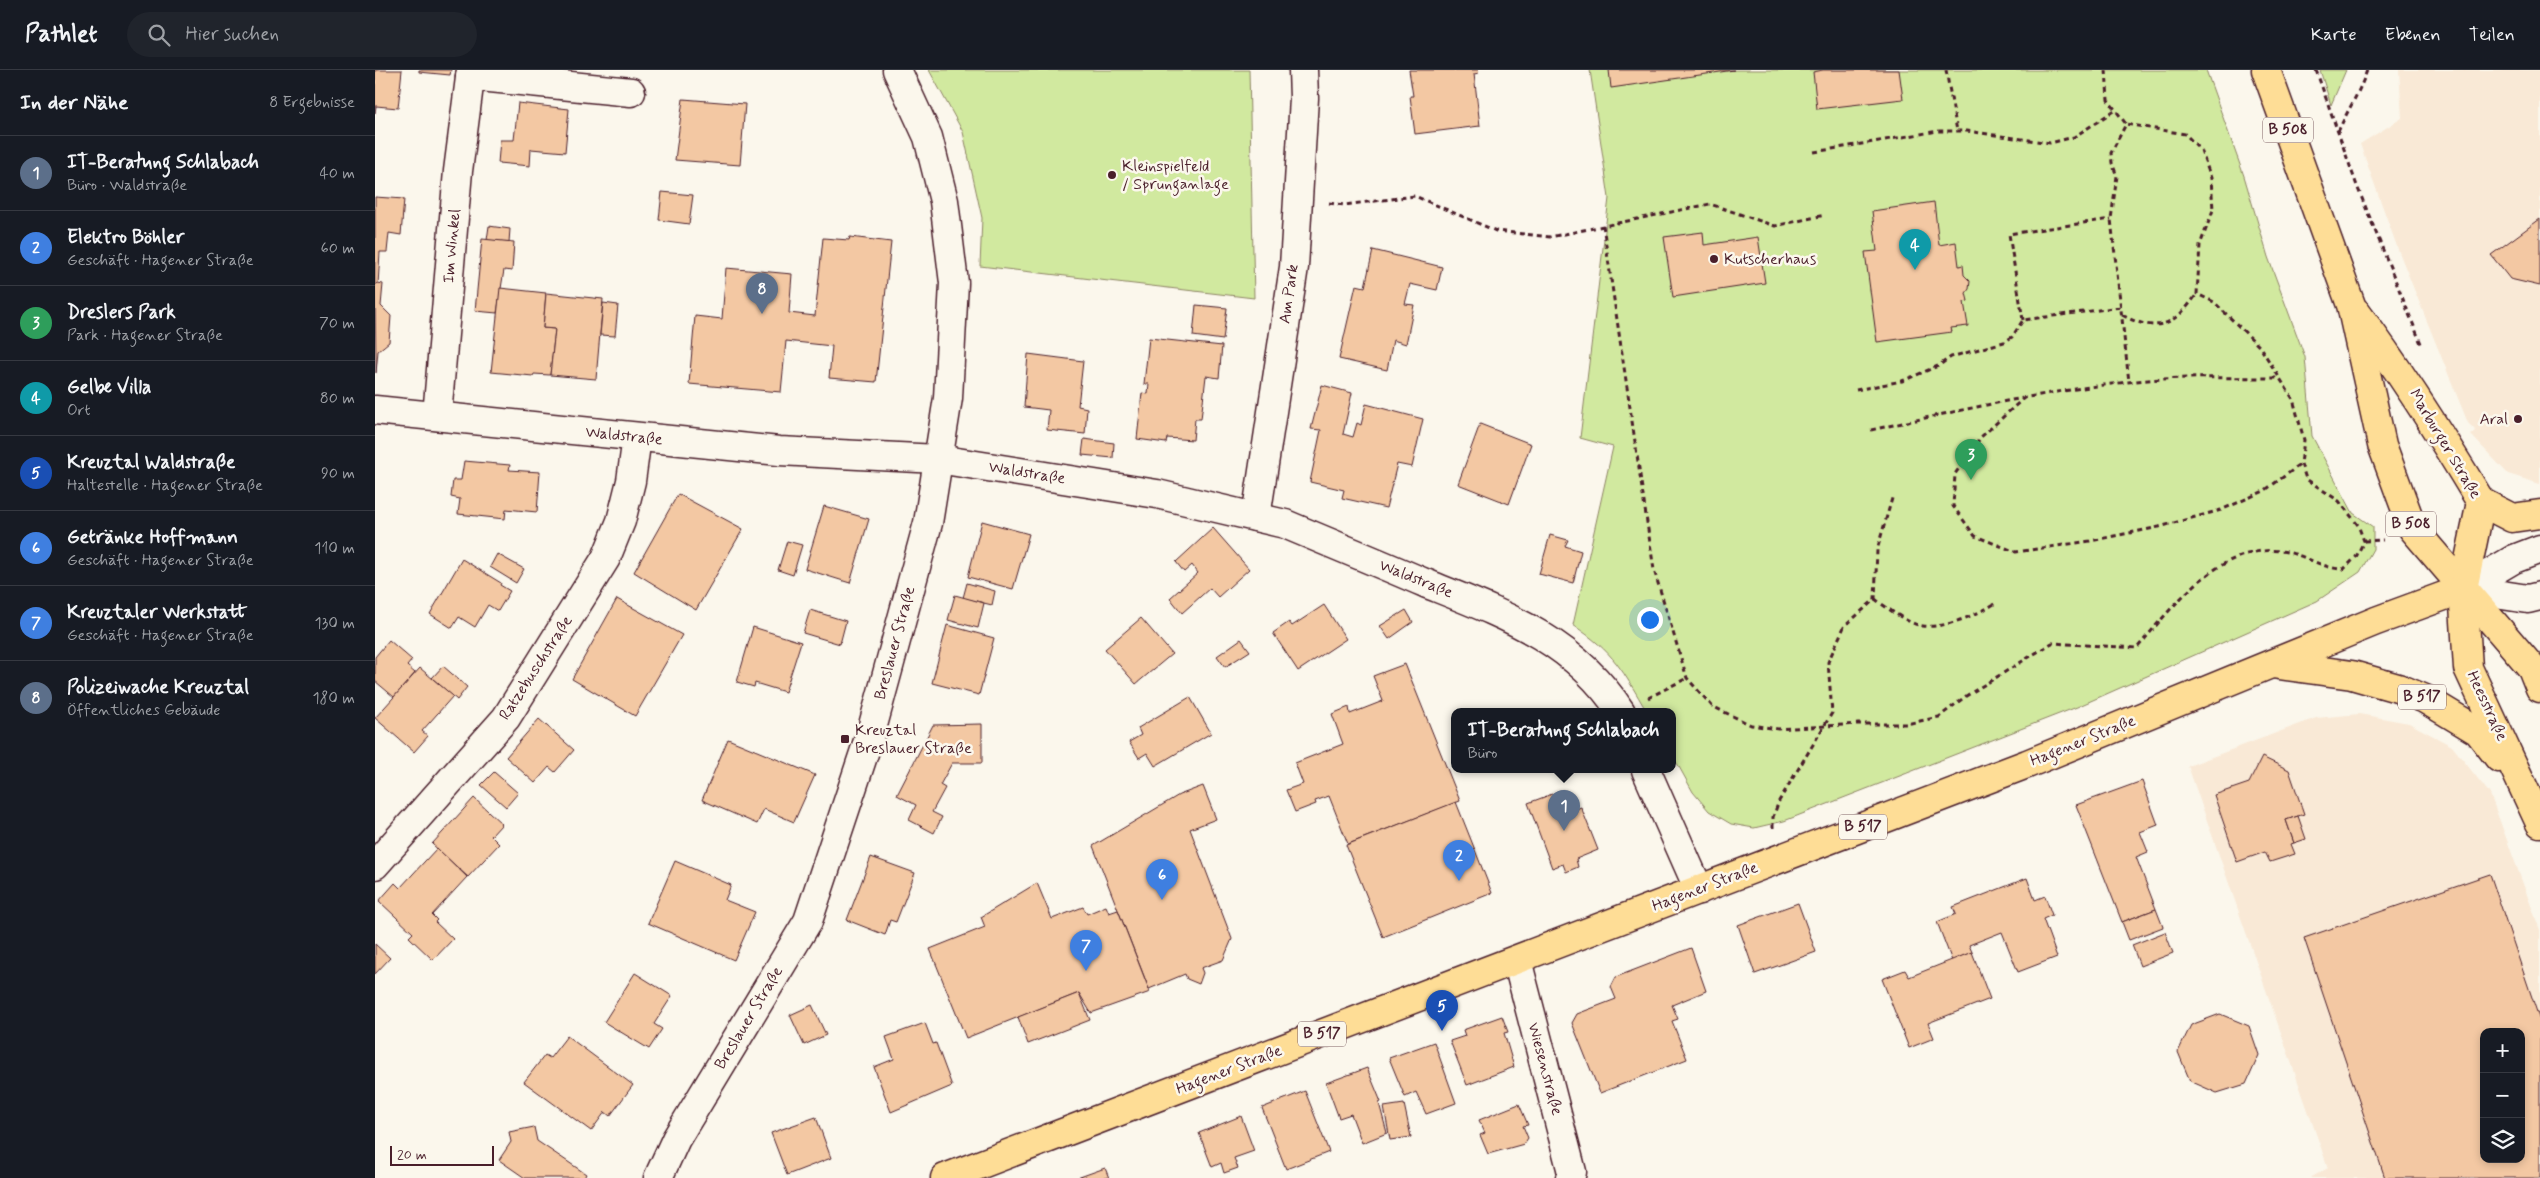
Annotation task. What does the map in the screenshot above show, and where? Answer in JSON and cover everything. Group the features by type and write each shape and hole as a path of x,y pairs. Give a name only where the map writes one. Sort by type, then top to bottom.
{"main road":[{"name":"Marburger Straße","path":"2266,70 2351,306 2382,445 2413,529 2463,589"},
{"name":"Marburger Straße","path":"2351,306 2401,373 2481,502 2463,589"},
{"path":"2481,502 2512,518 2540,514"},
{"path":"2463,589 2532,668 2540,688"},
{"name":"Hagener Straße","path":"945,1178 2027,764 2376,621 2463,589"},
{"name":"Heesstraße","path":"2463,589 2468,668 2536,812"},
{"name":"B 517","path":"2272,664 2352,675 2401,689 2425,699 2478,731 2536,812"}],"street":[{"name":"Breslauer Straße","path":"658,1178 676,1139 808,921 875,719 928,523 948,398 954,283 944,201 928,137 897,70"},
{"name":"Am Park","path":"1256,517 1294,267 1304,98 1303,70"},
{"name":"Im Winkel","path":"437,416 459,171 471,73 631,92"},
{"name":"Waldstraße","path":"375,410 779,452 938,459 1157,494 1256,517 1285,524 1521,624 1573,657 1603,686 1618,708"},
{"name":"Ratzebuschstraße","path":"375,865 506,718 606,558 623,513 631,481 637,437"},
{"name":"Hagener Straße","path":"2463,589 2514,559 2540,549"},
{"name":"Hagener Straße","path":"2463,589 2528,599 2540,596"},
{"path":"1647,773 1699,890"},
{"name":"Wiesenstraße","path":"1517,960 1572,1172 1570,1178"}],"path":[{"path":"1946,70 1957,131"},
{"path":"2107,70 2109,100 2126,124 2185,134 2201,150 2211,178 2213,210 2200,245 2197,294 2177,318 2167,324 2153,326 2136,323 2122,315"},
{"path":"2316,70 2338,133 2425,355"},
{"path":"2338,133 2345,115 2359,94 2367,70"},
{"path":"1814,152 1907,136 1957,131 2050,143 2074,137 2115,110"},
{"path":"2126,124 2111,153 2111,163 2117,176 2111,220 2129,382"},
{"path":"1299,199 1344,205 1415,196 1496,231 1550,237 1709,204 1775,226 1825,215"},
{"path":"1856,390 1902,381 1938,366 1956,355 2004,342 2012,337 2023,320 2009,234 2111,220"},
{"path":"1603,225 1654,570 1687,678 1712,706 1751,725 1778,729 1858,724 1906,724 1939,717 1966,696 2052,644 2137,648 2166,614 2198,582 2238,556 2260,551 2287,552 2330,569 2344,569 2356,557 2364,542 2358,526 2339,501 2306,478 2301,464 2304,440 2293,399 2260,348 2214,302 2197,294"},
{"path":"2023,320 2121,306"},
{"path":"1871,430 2025,397 2129,382 2174,378 2279,378"},
{"path":"2025,397 1981,437 1955,474 1953,506 1975,536 2016,552 2090,541 2159,527 2221,510 2264,491 2301,464"},
{"path":"1772,861 1773,817 1779,801 1831,713 1828,662 1844,628 1875,599 1877,550 1893,494"},
{"path":"1875,599 1894,613 1922,626 1960,622 1997,603"},
{"path":"1629,708 1687,678"}],"shaded area":[{"path":"2399,70 2540,70 2540,484 2508,474 2471,435 2476,431 2468,423 2399,252 2360,144 2402,118"},
{"path":"2359,714 2409,723 2452,746 2490,794 2540,930 2540,1178 2310,1178 2328,1168 2188,766 2316,718"}],"green space":[{"name":"Kleinspielfeld / Sprunganlage","path":"929,70 1249,70 1254,298 980,266 982,218 963,132"},
{"path":"1590,70 2206,70 2244,176 2268,257 2305,357 2312,436 2353,513 2373,527 2373,549 2360,572 2317,601 2077,707 1784,821 1754,828 1731,824 1709,811 1693,792 1676,761 1676,708 1645,708 1616,663 1598,644 1573,625 1613,447 1580,438 1609,198"},
{"path":"2320,70 2346,70 2331,105"}],"building":[{"path":"375,70 402,70 398,108 376,106 375,113"},
{"path":"419,70 451,70 450,75 419,72"},
{"path":"1409,70 1478,70 1479,73 1474,74 1480,126 1415,134 1410,96 1413,96"},
{"path":"1609,70 1734,70 1611,88"},
{"path":"1823,70 1899,70 1903,99 1817,109 1813,72"},
{"path":"683,99 745,104 740,165 675,160"},
{"path":"518,103 569,109 565,152 531,149 530,166 498,163 500,140 514,140"},
{"path":"662,192 693,195 689,224 659,220"},
{"path":"375,197 404,199 401,235 389,233 387,252 380,252 378,285 375,285"},
{"path":"1934,202 1939,245 1956,242 1959,266 1963,265 1964,275 1970,281 1969,289 1966,293 1968,301 1964,302 1968,326 1951,328 1952,332 1877,342 1865,252 1877,251 1872,211"},
{"path":"2540,219 2540,286 2510,279 2491,255"},
{"path":"489,226 510,229 509,242 487,240"},
{"name":"Kutscherhaus","path":"1703,232 1704,245 1758,237 1765,283 1673,297 1664,237"},
{"path":"850,237 891,242 876,382 829,378 832,346 786,341 781,392 689,384 695,316 722,319 726,268 792,274 789,313 815,316 823,238 849,240"},
{"path":"482,239 514,242 512,271 504,270 497,313 475,311"},
{"path":"1373,250 1442,267 1437,290 1410,284 1405,304 1414,305 1406,344 1393,340 1387,370 1339,359 1356,285 1365,287"},
{"path":"378,283 383,284 381,306 391,316 389,342 378,351 376,373 375,285"},
{"path":"500,288 546,293 543,328 555,329 550,375 534,374 533,376 491,372"},
{"path":"546,293 603,299 596,379 550,375 555,329 543,328"},
{"path":"603,303 618,305 615,336 600,335"},
{"path":"1196,305 1227,308 1223,340 1193,336"},
{"path":"1149,338 1222,346 1219,378 1206,376 1201,419 1195,419 1193,440 1167,438 1166,443 1137,439 1142,393 1148,394 1149,384 1144,384"},
{"path":"1028,354 1083,361 1078,406 1087,408 1085,434 1047,430 1049,410 1024,407"},
{"path":"1322,385 1352,393 1343,434 1353,437 1357,423 1361,425 1366,404 1423,419 1412,467 1397,464 1386,508 1342,498 1344,490 1310,482 1321,430 1311,429"},
{"path":"1480,424 1531,444 1509,504 1458,484"},
{"path":"1084,439 1114,443 1113,458 1082,455"},
{"path":"464,461 510,465 509,470 540,472 537,512 506,509 505,519 458,514 460,499 451,497 453,480 461,480"},
{"path":"678,494 743,529 696,610 634,572"},
{"path":"824,506 869,519 850,583 805,569"},
{"path":"982,521 1029,534 1013,589 968,577"},
{"path":"1213,528 1249,569 1218,597 1210,588 1182,613 1170,598 1198,573 1192,565 1184,572 1176,562"},
{"path":"1550,535 1568,540 1565,546 1581,551 1573,583 1539,574"},
{"path":"787,541 802,545 793,575 778,570"},
{"path":"497,554 524,569 516,583 490,567"},
{"path":"462,559 501,583 500,585 510,591 498,611 488,605 475,627 459,617 452,628 430,614"},
{"path":"967,583 995,591 992,605 963,598"},
{"path":"955,595 984,603 978,628 948,620"},
{"path":"617,599 682,635 635,716 572,679"},
{"path":"1324,605 1346,639 1298,671 1273,633 1289,622 1292,626"},
{"path":"810,610 846,621 840,644 803,633"},
{"path":"1406,610 1413,622 1389,639 1380,626"},
{"path":"1141,618 1172,654 1136,684 1105,649"},
{"path":"947,625 994,638 979,695 932,683"},
{"path":"753,627 801,642 785,692 755,683 754,687 737,682"},
{"path":"1241,639 1250,651 1225,667 1217,656"},
{"path":"389,640 412,660 407,666 415,673 394,697 375,681 375,657"},
{"path":"1405,664 1460,801 1348,844 1329,796 1315,801 1316,804 1295,812 1286,790 1303,784 1295,763 1343,744 1332,714 1349,707 1350,714 1383,701 1373,676"},
{"path":"443,666 467,687 457,700 432,678"},
{"path":"420,668 453,696 422,731 428,736 414,752 375,718"},
{"path":"1190,697 1211,733 1155,766 1147,753 1139,758 1129,742 1141,735 1138,728"},
{"path":"539,719 574,750 555,772 549,767 535,783 506,757"},
{"path":"982,724 982,763 952,763 940,785 945,788 932,812 942,817 934,833 909,820 916,805 897,795 933,725"},
{"path":"728,739 815,775 794,822 764,809 757,824 702,800"},
{"path":"2262,757 2289,770 2304,814 2286,820 2294,843 2291,844 2295,854 2270,862 2265,852 2237,862 2214,795 2249,783"},
{"path":"494,772 518,793 506,807 481,785"},
{"path":"2142,781 2158,825 2140,832 2148,852 2136,857 2156,909 2122,922 2076,805"},
{"path":"1203,786 1216,819 1190,829 1232,939 1223,960 1201,968 1203,973 1199,984 1187,979 1185,974 1149,989 1093,846 1179,795"},
{"path":"1563,790 1571,811 1581,807 1598,850 1576,859 1578,867 1566,872 1563,864 1552,868 1528,803"},
{"path":"474,798 502,824 491,836 499,844 468,877 432,844"},
{"path":"1456,802 1492,893 1383,937 1346,845"},
{"path":"2298,816 2306,839 2294,843 2286,820"},
{"path":"437,848 467,877 432,915 437,920 435,922 453,939 433,960 409,937 413,933 379,901 395,883 400,888"},
{"path":"871,857 915,873 896,922 890,920 885,935 847,920"},
{"path":"675,861 731,885 725,900 755,912 734,960 648,923"},
{"path":"2490,874 2540,1021 2540,1178 2385,1178 2304,938"},
{"path":"2027,878 2035,900 2045,896 2052,915 2043,919 2057,957 2018,972 2002,932 1969,945 1972,952 1952,961 1937,922 1956,914 1953,907"},
{"path":"1037,883 1052,919 1083,907 1087,914 1106,906 1109,913 1118,910 1150,992 1091,1013 1079,993 966,1038 930,949 985,927 981,917"},
{"path":"1798,903 1816,952 1755,974 1738,925"},
{"path":"2156,909 2163,927 2129,940 2122,922"},
{"path":"2165,932 2173,953 2140,966 2132,945"},
{"path":"375,944 390,958 375,974"},
{"path":"1691,948 1706,991 1672,1005 1678,1019 1672,1021 1687,1059 1600,1093 1572,1023 1577,1014 1616,999 1611,987 1616,977"},
{"path":"1972,952 1990,999 1928,1023 1934,1038 1909,1048 1882,979 1905,970 1909,977"},
{"path":"635,973 672,996 654,1024 662,1029 649,1049 604,1022"},
{"path":"1079,993 1090,1020 1028,1044 1018,1017"},
{"path":"812,1005 826,1035 804,1045 790,1015"},
{"path":"2220,1014 2249,1026 2259,1055 2246,1084 2217,1093 2190,1081 2178,1052 2191,1025"},
{"path":"1502,1016 1508,1032 1504,1033 1514,1067 1467,1085 1450,1041 1465,1036 1463,1030"},
{"path":"925,1023 933,1044 936,1043 952,1086 891,1112 874,1067 894,1059 886,1037"},
{"path":"567,1036 633,1085 610,1116 605,1112 591,1131 524,1082 545,1055 550,1058"},
{"path":"1434,1042 1456,1103 1426,1114 1416,1092 1405,1097 1389,1058"},
{"path":"1367,1068 1381,1102 1379,1103 1387,1133 1362,1143 1351,1114 1339,1118 1326,1083"},
{"path":"1305,1091 1329,1152 1286,1169 1262,1108"},
{"path":"1404,1104 1411,1137 1390,1140 1384,1107"},
{"path":"1519,1104 1528,1125 1523,1126 1528,1138 1524,1144 1488,1154 1480,1135 1485,1133 1479,1120"},
{"path":"1241,1116 1254,1151 1234,1158 1238,1168 1224,1173 1221,1163 1212,1167 1199,1133"},
{"path":"816,1117 831,1158 787,1175 771,1133"},
{"path":"534,1127 537,1141 586,1174 584,1178 525,1178 499,1160 511,1142 509,1132"},
{"path":"1105,1168 1109,1178 1077,1178"}],"place":[{"name":"Kleinspielfeld / Sprunganlage","path":"1112,175"},
{"name":"Kutscherhaus","path":"1714,259"},
{"name":"Gelbe Villa","path":"1915,270"},
{"name":"Polizeiwache Kreuztal","path":"762,314"},
{"name":"Aral","path":"2518,419"},
{"name":"Dreslers Park","path":"1971,480"},
{"name":"Kreuztal Breslauer Straße","path":"845,739"},
{"name":"IT-Beratung Schlabach","path":"1564,831"},
{"name":"Elektro Böhler","path":"1459,881"},
{"name":"Getränke Hoffmann","path":"1162,900"},
{"name":"Kreuztaler Werkstatt","path":"1086,971"},
{"name":"Kreuztal Waldstraße","path":"1442,1031"}]}
